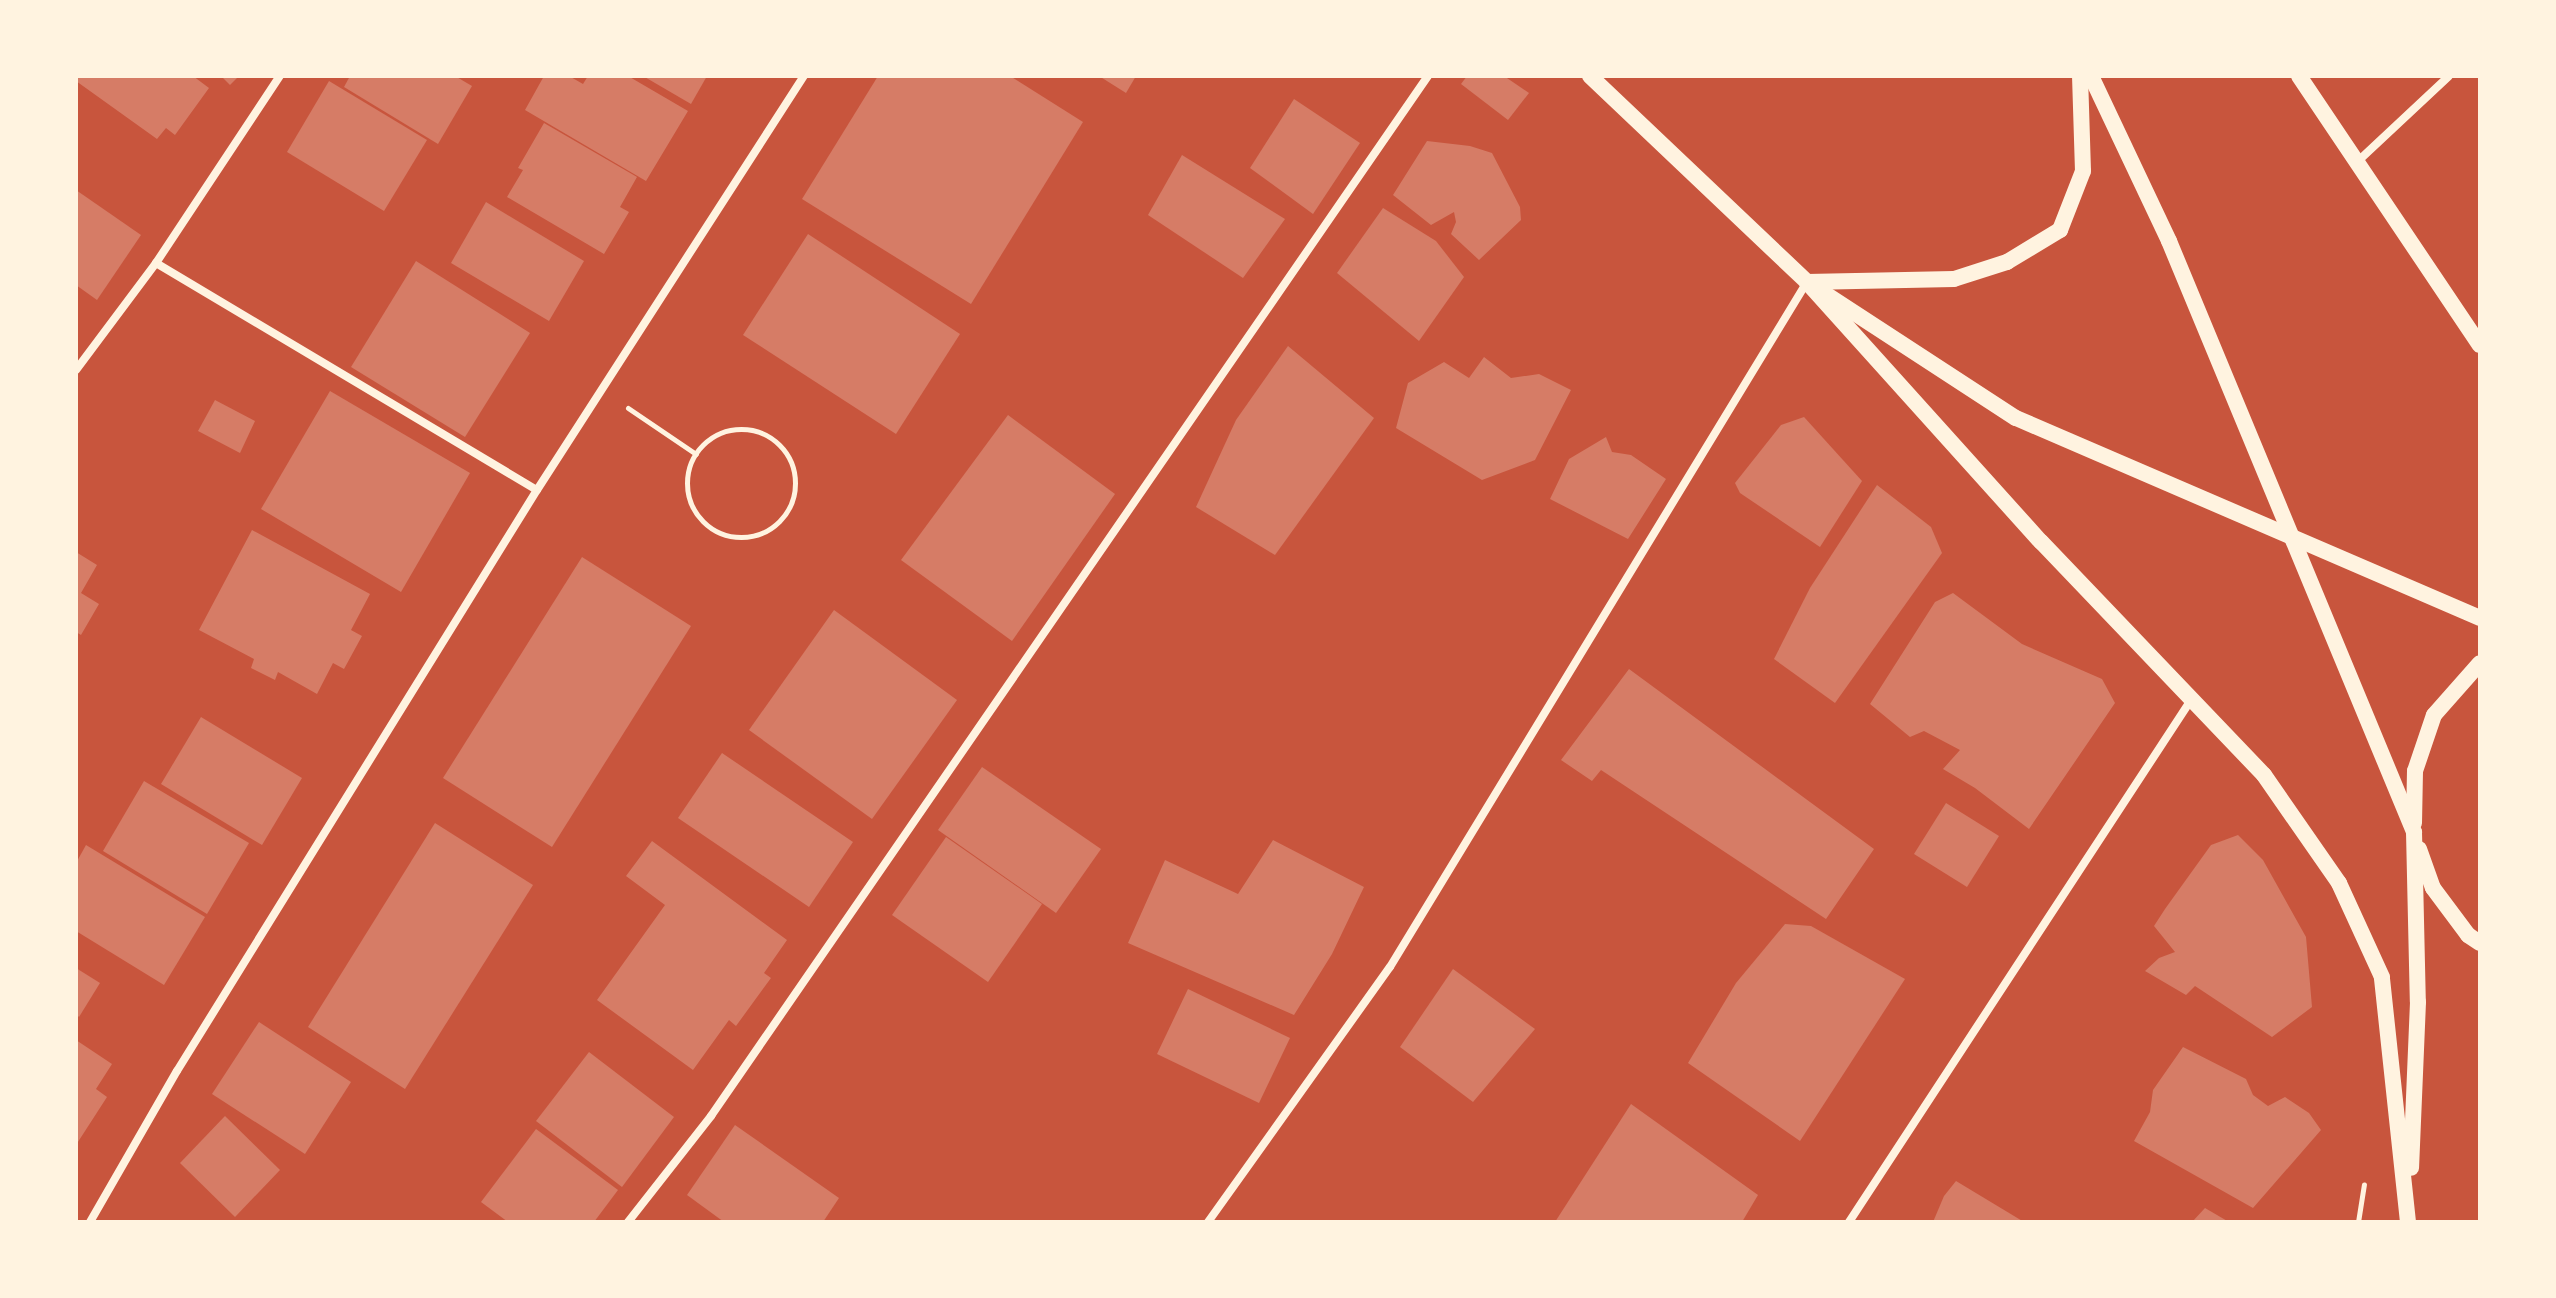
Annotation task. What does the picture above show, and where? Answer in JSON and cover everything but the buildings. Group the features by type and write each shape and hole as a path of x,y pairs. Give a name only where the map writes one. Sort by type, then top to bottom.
{"main road":[{"path":"1590,76 1807,282 2041,542 2264,775 2339,883 2382,977 2409,1222"},
{"path":"1807,282 1954,279 2007,262 2060,230 2083,171 2080,76"},
{"path":"2091,76 2169,241 2414,832 2433,888 2476,942"},
{"path":"2299,76 2480,345"},
{"path":"1807,282 2016,418 2480,618"},
{"path":"2409,1222 2418,1002 2415,771 2434,715 2480,663"}],"street":[{"path":"76,370 156,263 280,76"},
{"path":"90,1222 177,1071 537,490 804,76"},
{"path":"628,1222 711,1116 1428,76"},
{"path":"2355,163 2449,76"},
{"path":"156,263 537,490"},
{"path":"1208,1222 1390,967 1807,282"},
{"path":"1849,1222 2191,700"}],"path":[{"path":"601,390 696,454"},
{"path":"730,430 751,430 771,437 786,452 794,471 794,493 787,513 772,528 753,537 732,536 712,529 697,514 688,495 688,473 696,454 709,438 730,430"}]}
